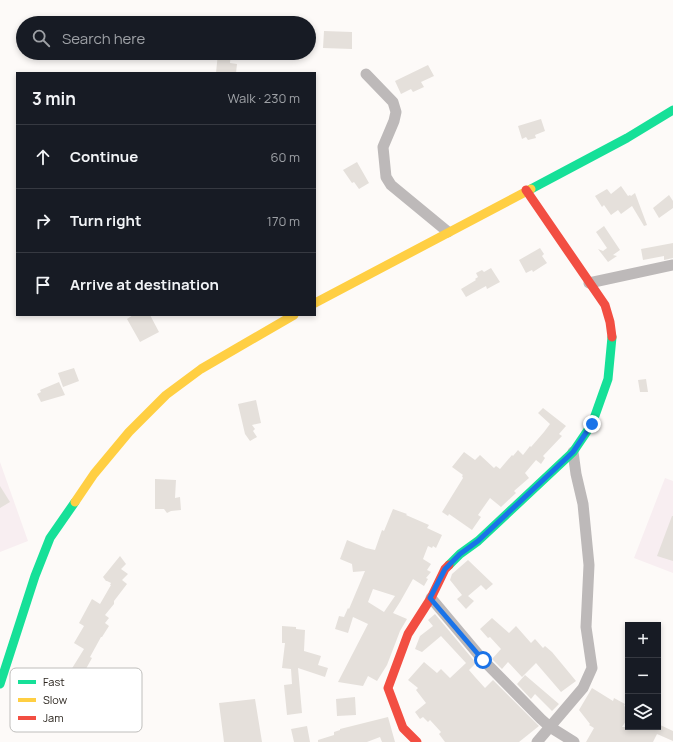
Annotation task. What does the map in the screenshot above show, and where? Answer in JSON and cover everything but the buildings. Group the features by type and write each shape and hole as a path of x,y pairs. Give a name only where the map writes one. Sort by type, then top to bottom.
{"main road":[{"path":"316,302 526,190 627,138 673,110"},
{"path":"417,742 403,728 388,688 408,634 430,598 445,569 460,554 478,541 573,452 592,424 608,379 612,342 610,322 605,305 526,190"},
{"path":"0,684 35,576 50,538 94,474 129,432 166,395 201,370 292,316"}],"street":[{"path":"366,74 393,102 396,112 394,121 383,147 386,177 390,185 448,232"},
{"path":"589,283 673,265"},
{"path":"537,742 583,688 592,668 586,627 589,565 583,504 576,474 573,452"},
{"path":"430,598 483,660 541,719 550,727 574,742"}],"shaded area":[{"path":"0,462 28,541 0,552"},
{"path":"665,478 673,481 673,573 634,558"}],"traffic: fast":[{"path":"531,189 627,138 673,110"},
{"path":"449,565 460,554 478,541 573,452 592,424 608,379 612,337"},
{"path":"0,684 35,576 50,538 75,502"}],"traffic: slow":[{"path":"316,302 531,189"},
{"path":"75,502 94,474 129,432 166,395 201,369 292,316"}],"traffic: jam":[{"path":"526,190 605,305 610,322 612,337"},
{"path":"417,742 403,728 388,688 408,634 431,598 445,569 449,565"}],"route":[{"path":"483,660 430,598 445,569 460,554 478,541 573,452 592,424"}]}
